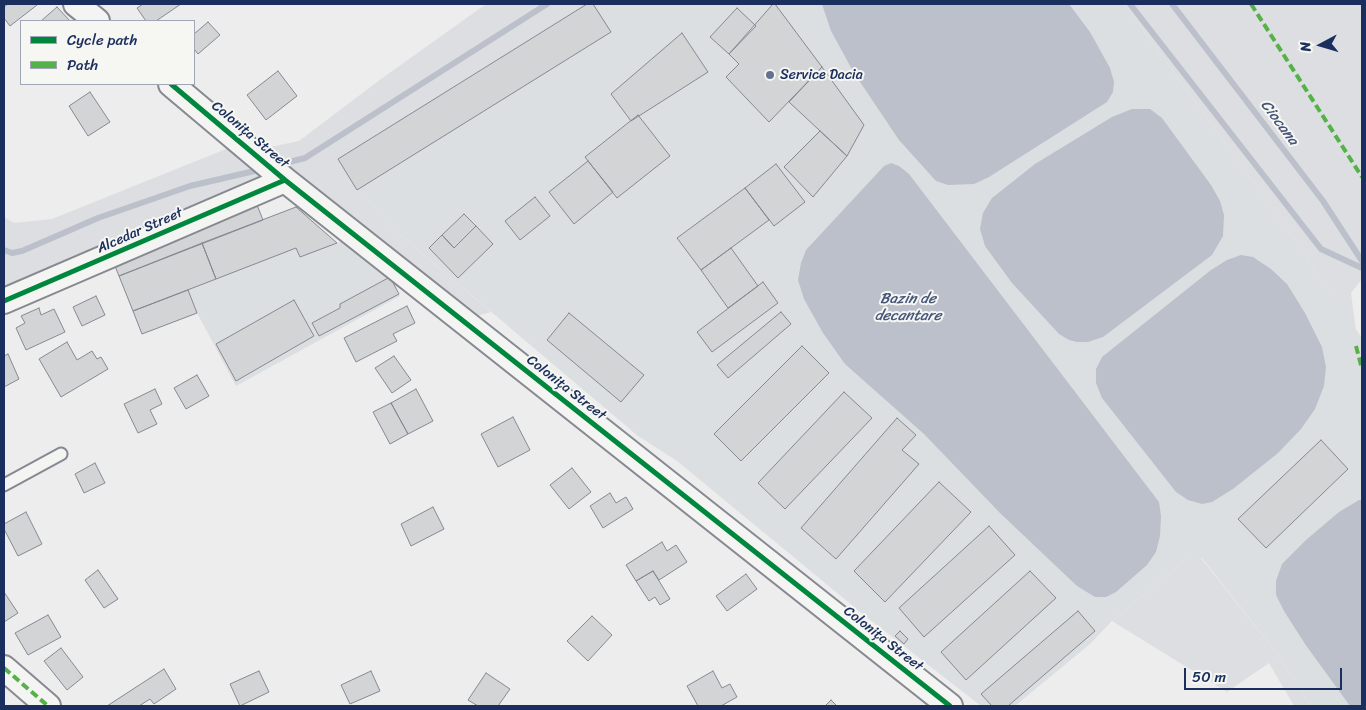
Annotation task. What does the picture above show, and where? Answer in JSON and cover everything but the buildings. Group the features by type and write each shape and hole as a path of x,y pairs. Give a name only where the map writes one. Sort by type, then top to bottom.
{"street":[{"path":"76,4 96,20"},
{"name":"Colonița Street","path":"172,85 282,177 950,706"},
{"name":"Alcedar Street","path":"4,301 282,177"},
{"path":"4,668 48,706"}],"lane":[{"path":"4,485 61,454"}],"shaded area":[{"path":"486,4 587,4 338,159 357,190 405,239 491,312 477,316 266,148 299,141 381,79"},
{"path":"587,4 1124,4 1303,250 1362,338 1362,706 1311,706 1275,651 1202,558 1188,558 1112,621 1090,644 1015,706 981,706 859,611 677,461 638,436 405,239 357,190 338,159"},
{"path":"1124,4 1362,4 1362,279 1351,293 1356,331 1303,250"},
{"path":"231,147 266,180 4,293 4,217 14,223 52,219"},
{"path":"257,205 263,220 296,207 337,243 343,241 390,277 400,296 236,386 197,313 142,334 113,261"},
{"path":"1188,558 1201,558 1275,651 1311,706 1294,706 1269,663 1227,692 1112,621"}],"water":[{"path":"822,4 1069,4 1090,32 1110,68 1114,82 1113,92 1107,102 989,177 974,184 948,185 936,181 899,140 854,73 831,31"},
{"path":"1132,109 1150,109 1162,118 1211,185 1220,201 1224,215 1223,236 1212,255 1103,337 1088,342 1069,340 1059,334 1012,283 985,246 980,229 983,213 992,198 1035,164 1112,117"},
{"name":"Bazin de decantare","path":"891,163 899,166 909,174 1159,502 1161,516 1160,536 1156,552 1147,565 1116,592 1106,597 1095,597 1077,586 1000,513 924,434 845,364 823,333 804,299 798,280 806,250 884,166"},
{"path":"1241,255 1253,257 1271,269 1287,284 1305,313 1322,347 1326,367 1324,386 1315,409 1301,429 1278,453 1233,489 1212,502 1202,504 1188,500 1176,492 1102,398 1096,383 1096,369 1102,357 1211,270 1227,260"},
{"path":"1362,500 1362,706 1350,706 1305,644 1284,611 1276,595 1276,581 1282,564 1306,540 1339,512"}],"waterway":[{"path":"277,165 305,158 547,4"},
{"path":"1130,4 1321,249 1362,268"},
{"name":"Ciocana","path":"1172,4 1323,201 1362,261"},
{"path":"4,250 12,253 22,251 98,218 190,186 263,169"}],"marked path":[{"path":"1251,4 1362,177"},
{"path":"1356,346 1362,369"},
{"path":"4,668 48,706"}],"cycle path":[{"path":"172,85 285,180 950,706"},
{"path":"4,301 285,180"}],"place":[{"name":"Service Dacia","path":"770,75"}]}
